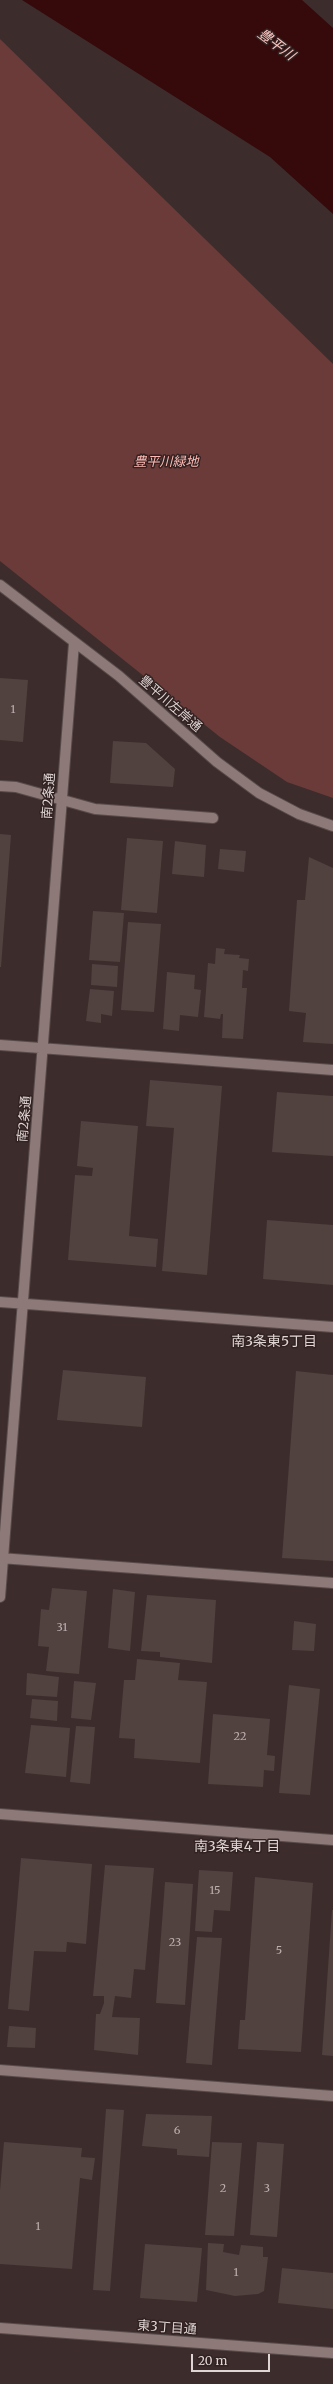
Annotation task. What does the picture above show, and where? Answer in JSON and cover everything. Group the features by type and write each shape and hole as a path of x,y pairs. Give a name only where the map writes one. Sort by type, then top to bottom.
{"street":[{"name":"豊平川左岸通","path":"0,585 119,676 217,762 259,794 299,814 333,826"},
{"name":"南2条通","path":"0,1597 44,1048 61,800 74,643"},
{"path":"0,786 16,787 95,809 213,818"},
{"path":"0,1045 333,1070"},
{"path":"0,1302 333,1327"},
{"path":"2,1558 333,1583"},
{"path":"0,1814 333,1840"},
{"path":"0,2070 333,2096"},
{"name":"東3丁目通","path":"0,2328 333,2353"}],"green space":[{"name":"豊平川緑地","path":"0,39 333,364 333,798 287,782 220,737 0,561"}],"water":[{"name":"豊平川","path":"22,0 302,0 333,28 333,214 270,157"}],"building":[{"path":"0,678 28,680 23,742 0,740"},
{"path":"113,741 146,743 175,769 173,787 110,783"},
{"path":"0,834 11,835 1,967 0,967"},
{"path":"127,838 163,841 157,913 121,910"},
{"path":"175,841 206,845 204,877 172,874"},
{"path":"220,849 246,851 244,872 218,869"},
{"path":"309,857 333,868 333,1044 303,1042 306,1013 289,1011 297,900 305,900"},
{"path":"93,911 124,913 120,962 89,960"},
{"path":"128,922 161,924 154,1012 121,1010"},
{"path":"216,948 225,949 224,954 240,955 239,958 249,959 248,971 243,970 242,988 247,988 243,1039 222,1038 223,1014 221,1014 220,1019 204,1017 208,963 215,964"},
{"path":"92,964 118,966 117,987 91,985"},
{"path":"167,972 195,975 194,989 201,990 198,1017 180,1015 179,1031 163,1029"},
{"path":"90,989 114,991 112,1016 101,1014 101,1023 86,1021"},
{"path":"150,1080 222,1086 207,1275 162,1271 174,1128 146,1126"},
{"path":"277,1092 333,1096 333,1156 272,1152"},
{"path":"81,1121 138,1126 129,1236 158,1239 156,1267 68,1260 75,1175 92,1176 93,1168 77,1166"},
{"path":"267,1220 333,1225 333,1285 263,1279"},
{"path":"63,1370 146,1377 142,1427 57,1420"},
{"path":"296,1371 333,1375 333,1561 282,1558"},
{"path":"52,1588 87,1591 79,1674 46,1671 49,1647 38,1646 41,1609 49,1610"},
{"path":"113,1589 135,1592 130,1651 108,1648"},
{"path":"147,1595 216,1600 212,1663 160,1657 160,1652 141,1651"},
{"path":"294,1621 316,1624 314,1651 292,1650"},
{"path":"137,1659 180,1663 178,1680 207,1682 200,1763 134,1758 135,1739 119,1738 124,1680 135,1680"},
{"path":"27,1673 59,1677 57,1697 26,1695"},
{"path":"74,1681 96,1683 91,1720 71,1718"},
{"path":"289,1685 320,1689 310,1795 279,1793"},
{"path":"32,1699 58,1701 57,1721 30,1718"},
{"path":"213,1714 270,1719 267,1755 275,1756 274,1771 264,1770 263,1787 208,1784"},
{"path":"31,1725 70,1728 66,1777 25,1773"},
{"path":"76,1726 95,1727 90,1784 70,1782"},
{"path":"21,1858 92,1864 86,1944 67,1942 66,1952 34,1951 29,2011 8,2009"},
{"path":"105,1865 154,1868 145,1970 134,1969 131,1998 115,1996 112,2017 140,2018 138,2055 94,2050 96,2014 100,2014 104,2003 104,1996 93,1996"},
{"path":"199,1870 233,1872 230,1911 214,1910 212,1932 195,1931"},
{"path":"255,1877 313,1883 301,2052 238,2049 240,2020 245,2020"},
{"path":"165,1882 193,1884 185,2005 156,2003"},
{"path":"333,1910 333,2056 322,2055"},
{"path":"197,1937 222,1938 212,2065 186,2063"},
{"path":"9,2026 36,2028 35,2048 7,2047"},
{"path":"106,2109 124,2110 110,2291 93,2290"},
{"path":"146,2114 212,2116 209,2157 177,2155 177,2149 142,2146"},
{"path":"4,2142 82,2148 81,2157 95,2158 92,2180 80,2178 72,2269 0,2264 0,2190"},
{"path":"212,2142 242,2143 234,2236 205,2235"},
{"path":"257,2142 284,2144 277,2237 250,2235"},
{"path":"208,2243 224,2244 223,2252 239,2255 241,2245 263,2247 263,2257 268,2257 264,2291 258,2294 235,2296 206,2290"},
{"path":"145,2244 202,2248 197,2302 140,2298"},
{"path":"282,2268 333,2273 333,2309 278,2303"}],"district":[{"name":"南3条東5丁目","path":"274,1342"},
{"name":"南3条東4丁目","path":"237,1847"}]}
